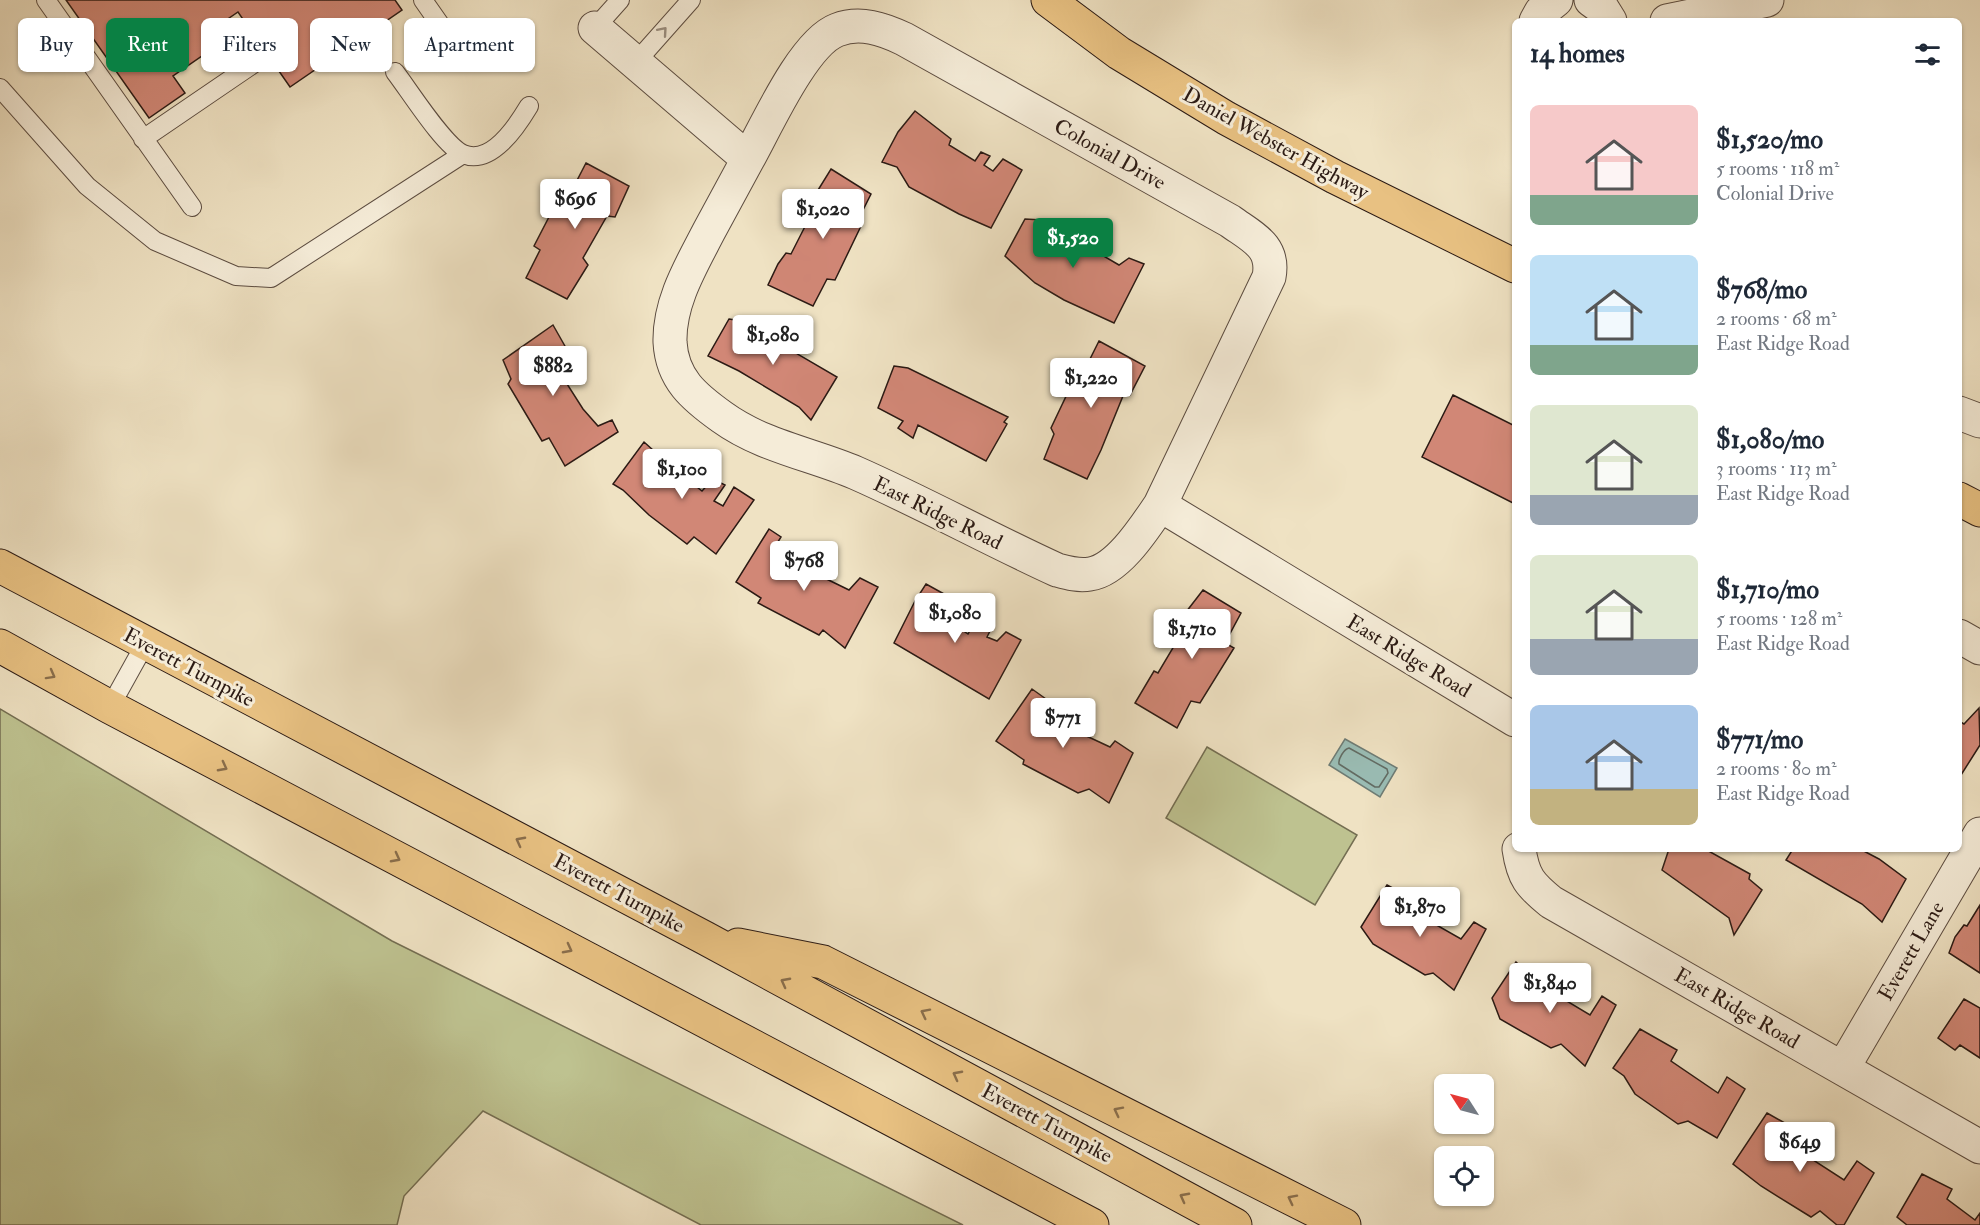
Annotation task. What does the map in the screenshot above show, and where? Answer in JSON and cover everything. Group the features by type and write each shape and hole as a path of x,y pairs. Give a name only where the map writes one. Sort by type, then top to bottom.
{"main road":[{"name":"Daniel Webster Highway","path":"1048,0 1119,52 1226,118 1335,177 1512,265"},
{"path":"1962,501 1980,510"},
{"name":"Everett Turnpike","path":"0,566 705,938 1235,1225"},
{"path":"0,646 110,707 1092,1225"},
{"path":"705,938 823,962 1344,1225"}],"street":[{"path":"1538,18 1541,12 1556,0"},
{"path":"1591,0 1602,8 1608,18"},
{"path":"1681,18 1767,0"},
{"name":"Colonial Drive","path":"748,159 798,69 818,44 838,29 873,27 904,39 1230,221 1258,242 1268,253 1271,264 1269,277 1160,505"},
{"path":"596,28 748,159"},
{"name":"East Ridge Road","path":"748,159 690,267 674,307 670,342 676,371 681,381 704,403 747,433 771,444 857,474 1057,570 1075,575 1092,574 1110,565 1143,530 1160,505 1512,718"},
{"path":"1962,414 1980,421"},
{"path":"1962,638 1980,648"},
{"name":"Everett Lane","path":"1843,1068 1980,834"},
{"name":"East Ridge Road","path":"1520,852 1524,871 1532,887 1551,902 1980,1147"}],"lane":[{"path":"46,0 192,207"},
{"path":"423,0 435,18"},
{"path":"596,28 620,0"},
{"path":"636,62 691,0"},
{"path":"143,139 241,72"},
{"path":"396,72 448,142 463,154 475,156 502,143 516,128 529,106"},
{"path":"0,88 87,186 155,241 236,276 271,278 463,154"},
{"path":"110,707 145,644"}],"green space":[{"path":"0,709 392,941 963,1225 701,1225 483,1111 404,1196 397,1225 0,1225"},
{"path":"1207,747 1357,835 1315,905 1166,818"}],"water":[{"path":"1345,739 1397,768 1380,797 1329,765"}],"building":[{"path":"66,0 395,0 402,10 390,18 310,18 310,72 312,72 290,87 280,72 298,72 298,18 242,18 238,12 229,18 201,18 201,57 189,65 189,18 106,18 106,57 94,40 94,18 79,18"},
{"path":"117,72 179,72 173,76 185,93 149,118"},
{"path":"915,111 951,139 949,145 975,161 981,152 990,156 984,165 993,171 1003,159 1022,170 991,228 909,187 897,167 882,162 898,132"},
{"path":"586,163 629,186 615,217 607,216 583,258 588,265 567,299 526,278 540,250 534,246 565,186 572,190"},
{"path":"831,169 871,194 857,222 862,224 835,280 827,279 813,306 768,285 786,253 791,254 819,199 815,195"},
{"path":"1025,219 1042,220 1119,265 1129,258 1144,264 1114,323 1064,300 1035,283 1005,256"},
{"path":"729,319 741,321 837,377 811,420 799,407 739,371 708,356"},
{"path":"553,325 574,362 560,373 583,409 598,426 612,420 618,432 565,466 549,438 542,441 508,384 511,379 503,360"},
{"path":"1099,341 1145,366 1130,395 1123,396 1087,479 1044,459 1054,434 1051,428 1079,369 1084,371"},
{"path":"894,366 908,368 1008,417 1004,422 1007,424 986,461 918,425 913,438 898,428 903,421 878,408"},
{"path":"1453,395 1512,424 1512,502 1422,457"},
{"path":"644,442 702,491 713,479 725,485 714,501 723,506 734,487 754,500 716,554 694,537 687,544 613,484"},
{"path":"769,529 781,537 776,545 804,554 800,566 849,590 860,578 878,587 845,648 823,630 819,635 758,603 761,598 736,582"},
{"path":"926,584 955,600 943,617 968,634 976,620 991,629 987,637 997,641 1006,632 1021,640 989,699 894,643"},
{"path":"1203,590 1241,613 1225,643 1234,648 1200,703 1191,701 1177,728 1135,703 1154,671 1158,673 1189,621 1183,616"},
{"path":"1032,689 1067,714 1063,725 1110,747 1115,741 1133,753 1109,803 1089,789 1078,793 1023,764 1024,760 996,741"},
{"path":"1979,708 1980,745 1962,773 1962,723 1964,724"},
{"path":"1668,852 1710,852 1750,874 1749,879 1762,890 1734,935 1729,918 1662,870"},
{"path":"1791,852 1866,852 1906,879 1882,922 1862,904 1786,860"},
{"path":"1387,885 1415,900 1410,910 1461,939 1474,922 1486,929 1454,990 1433,973 1425,975 1373,944 1361,927"},
{"path":"1980,905 1980,973 1949,953 1955,937 1964,925 1967,926"},
{"path":"1516,962 1528,973 1534,967 1545,974 1540,985 1590,1015 1602,996 1616,1005 1585,1066 1561,1044 1551,1048 1500,1019 1492,998"},
{"path":"1964,999 1980,1008 1980,1058 1960,1045 1955,1050 1938,1038"},
{"path":"1640,1029 1677,1050 1671,1061 1718,1093 1727,1077 1745,1089 1717,1138 1688,1121 1678,1124 1635,1094 1624,1076 1613,1068"},
{"path":"1767,1113 1799,1131 1793,1147 1844,1180 1857,1161 1874,1173 1844,1225 1837,1225 1820,1211 1811,1217 1761,1186 1733,1164"},
{"path":"1922,1174 1952,1189 1947,1199 1975,1220 1980,1213 1980,1225 1907,1225 1897,1217"}]}
